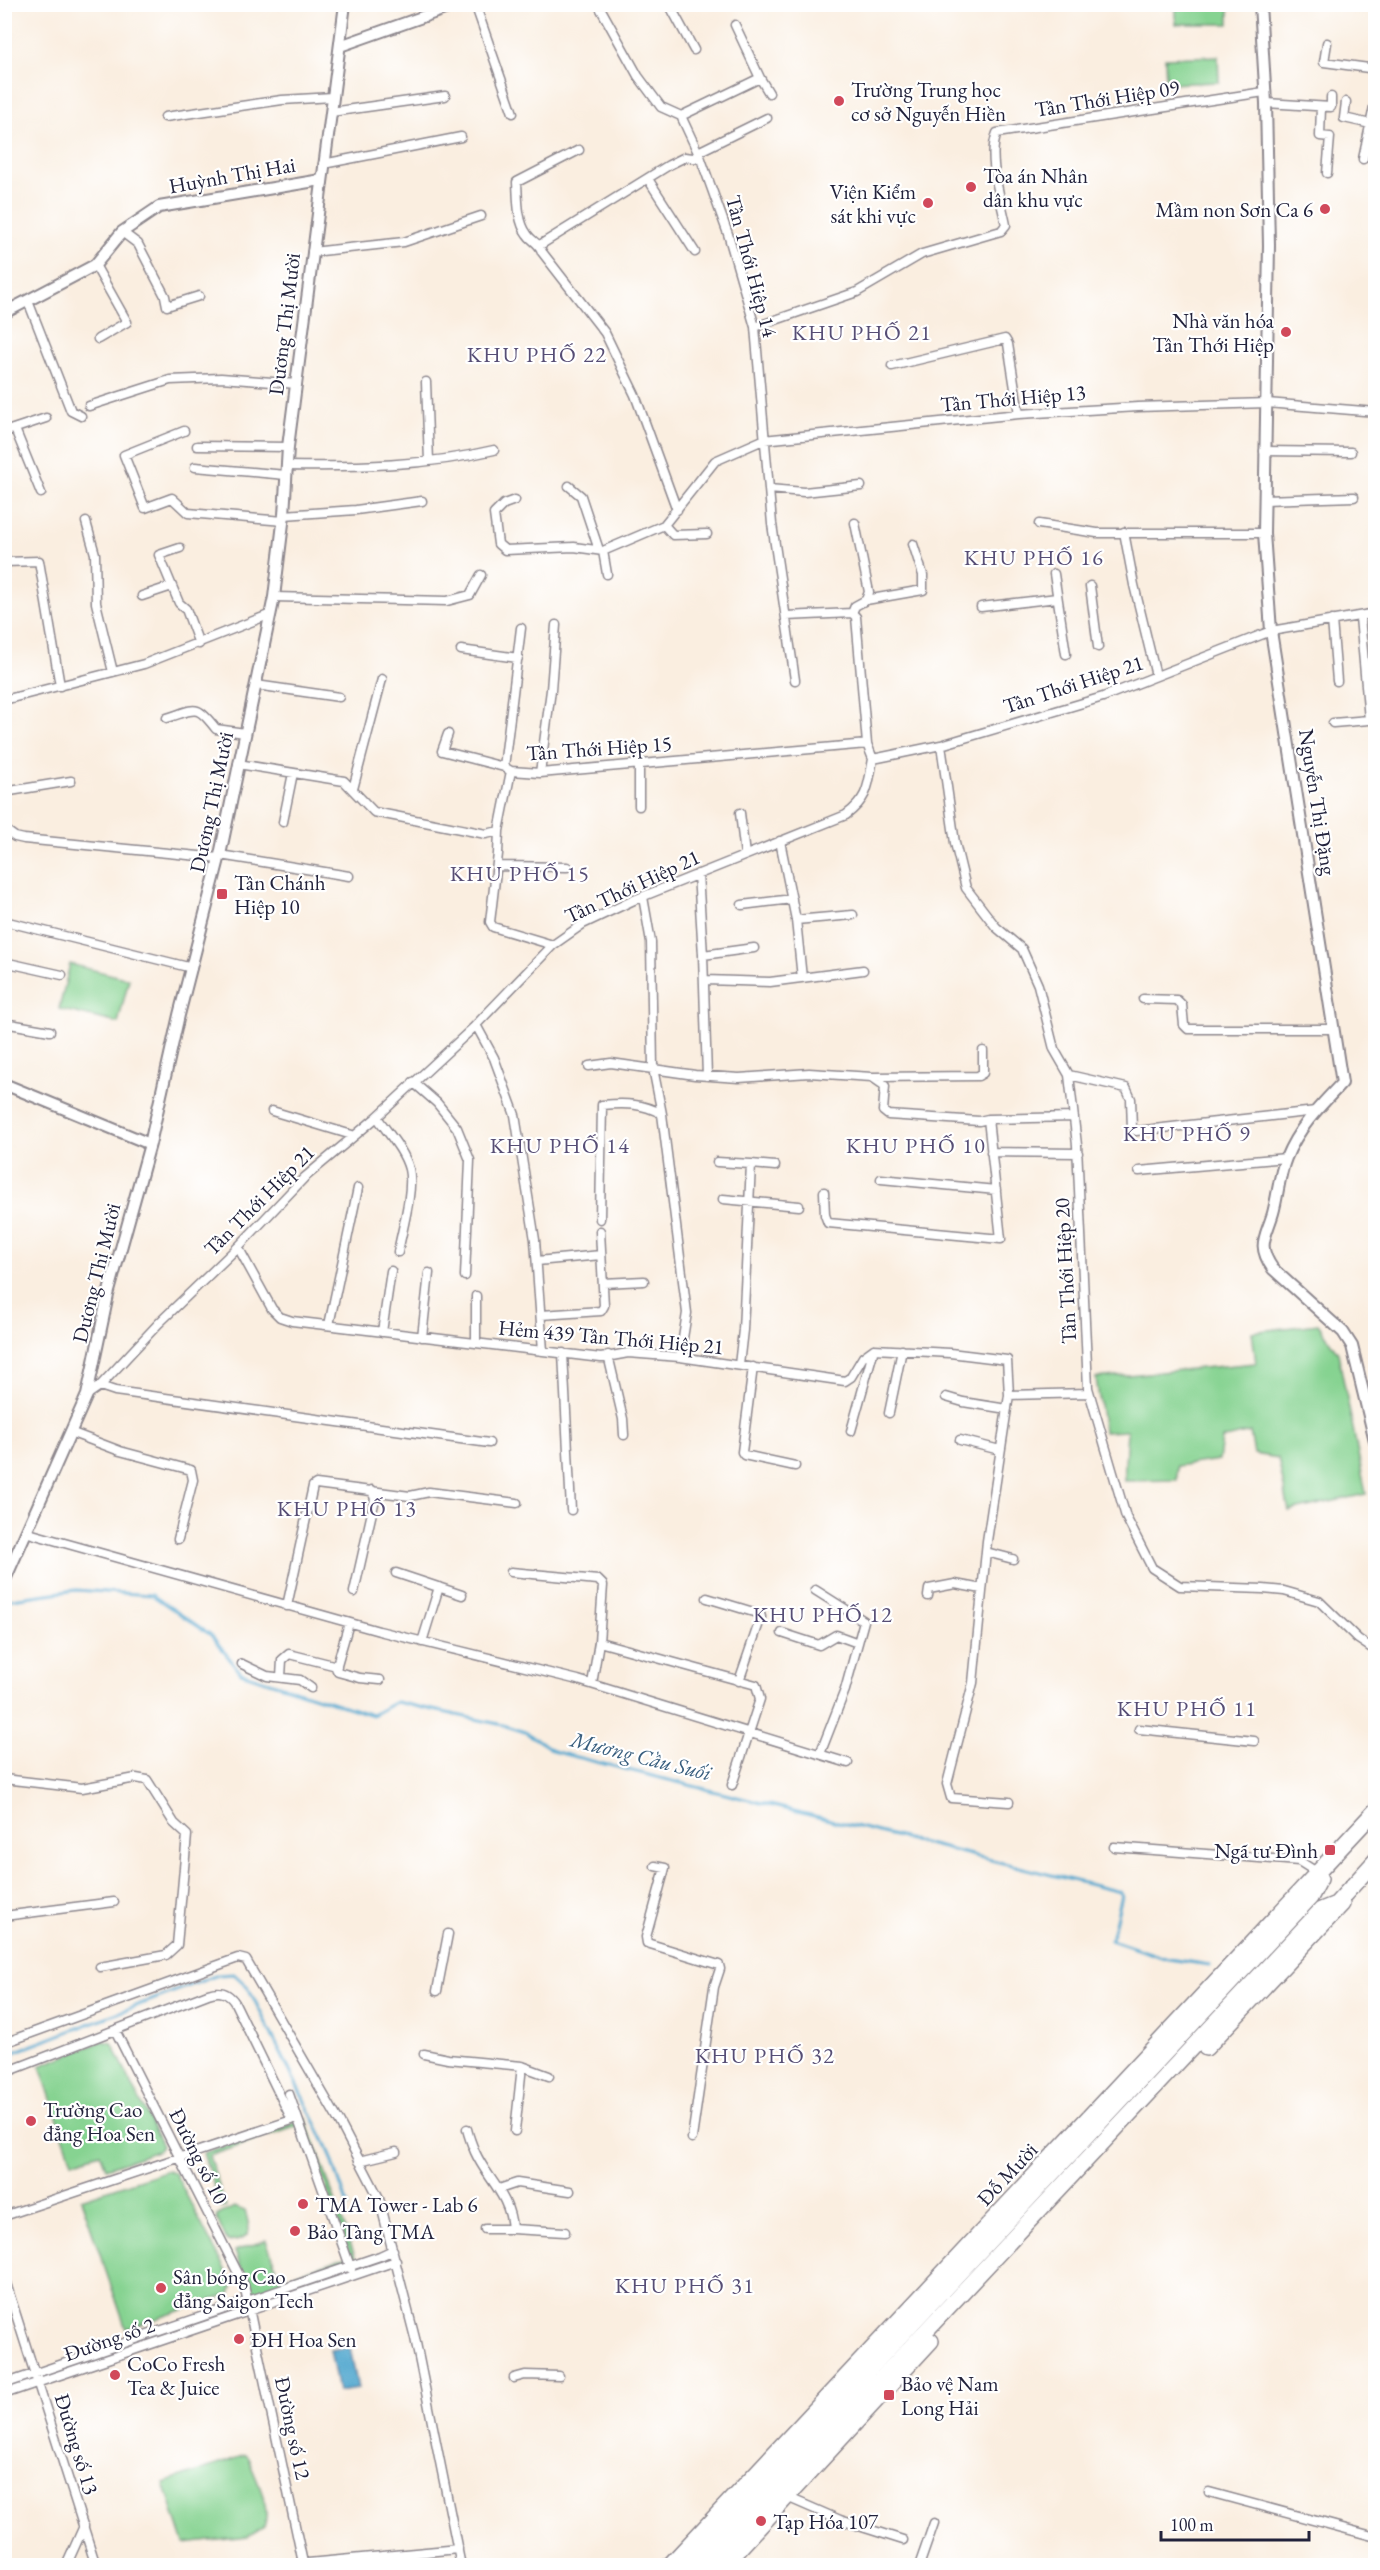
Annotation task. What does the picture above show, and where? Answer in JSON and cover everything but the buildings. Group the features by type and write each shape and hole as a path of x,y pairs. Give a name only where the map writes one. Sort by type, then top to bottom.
{"highway":[{"name":"Đỗ Mười","path":"669,2565 1376,1810"},
{"name":"Đỗ Mười","path":"685,2565 1310,1898 1317,1882 1376,1820"},
{"path":"723,2565 1321,1910 1336,1904 1376,1860"},
{"path":"705,2565 1376,1868"}],"street":[{"name":"Dương Thị Mười","path":"4,1582 87,1395 108,1295 150,1144 220,857 274,597 284,518 288,447 345,4"},
{"path":"340,46 459,4"},
{"path":"475,4 513,113"},
{"path":"598,4 639,76 661,107 681,116 760,78"},
{"path":"669,4 694,50"},
{"name":"Nguyễn Thị Đặng","path":"1260,4 1270,279 1264,451 1264,532 1271,631 1342,1083 1308,1119 1286,1158 1272,1214 1262,1241 1265,1257 1273,1269 1343,1332 1352,1346 1376,1445"},
{"path":"735,26 769,93"},
{"path":"1327,43 1324,62 1376,69"},
{"path":"331,112 445,96"},
{"path":"165,117 282,100 333,97"},
{"path":"1265,97 1321,107 1331,107 1331,97"},
{"name":"Tân Thới Hiệp 09","path":"754,327 856,292 922,254 1001,231 1006,225 993,156 993,142 997,134 1265,97"},
{"path":"1346,102 1344,118 1373,125"},
{"path":"1363,159 1373,125 1375,102"},
{"path":"1321,107 1320,136 1330,137 1327,173"},
{"name":"Tân Thới Hiệp 14","path":"681,116 699,156 728,234 754,327 763,440 795,680"},
{"path":"540,245 686,157 699,156 767,118"},
{"path":"323,164 461,137"},
{"path":"579,150 516,182 520,213 527,234 540,245 542,252 604,333 635,395 677,510"},
{"path":"648,179 695,252"},
{"name":"Huỳnh Thị Hai","path":"4,313 94,264 122,232 159,207 321,180"},
{"path":"312,252 404,242 481,216"},
{"path":"122,232 138,244 165,296 167,306 199,296"},
{"path":"94,264 126,322 98,339"},
{"path":"28,301 71,411 81,416"},
{"path":"892,366 1005,339 1008,344 1019,414"},
{"path":"89,406 170,380 221,378 297,384"},
{"path":"426,382 429,461"},
{"name":"Tân Thới Hiệp 13","path":"664,525 715,461 763,440 1019,414 1138,407 1267,403 1376,412"},
{"path":"4,432 46,418"},
{"path":"15,429 40,493"},
{"path":"184,431 124,455 145,508 172,498 188,513 284,518 422,501"},
{"path":"197,446 288,447"},
{"path":"195,467 286,471 459,458 494,450"},
{"path":"1264,451 1352,452"},
{"path":"569,486 581,496 607,574"},
{"path":"769,489 804,492 861,486"},
{"path":"1264,500 1354,497"},
{"path":"515,500 504,504 495,514 498,544 505,550 574,547 601,551 664,525 673,535 707,534"},
{"path":"86,522 95,554 96,603 113,672"},
{"path":"855,523 869,592 866,600"},
{"path":"1040,524 1097,532 1264,532"},
{"path":"1124,532 1156,676"},
{"path":"852,613 855,606 866,600 923,590 923,574 913,544"},
{"path":"180,548 159,555 179,603 186,609 200,644"},
{"path":"4,562 39,561 60,686"},
{"path":"1054,574 1066,654"},
{"path":"274,597 447,601 470,595 482,575"},
{"path":"142,596 172,586"},
{"path":"1090,586 1098,647"},
{"path":"981,607 1057,598"},
{"path":"786,616 852,613 856,617 867,744 873,759"},
{"path":"4,700 144,664 200,644 271,614"},
{"name":"Tân Thới Hiệp 21","path":"87,1395 100,1386 159,1323 304,1179 352,1135 376,1117 476,1024 553,945 583,924 846,814 861,804 867,791 873,759 941,746 1103,697 1271,631 1376,614"},
{"path":"1333,723 1370,720 1360,617"},
{"path":"1332,620 1337,681"},
{"path":"540,773 551,690 556,626"},
{"path":"448,734 442,751 507,769 521,628"},
{"path":"461,650 518,658"},
{"path":"353,789 382,679"},
{"path":"256,685 339,697"},
{"path":"167,718 195,709 202,711 216,729 245,733"},
{"name":"Tân Thới Hiệp 15","path":"553,945 493,927 490,922 507,769 540,773 867,744"},
{"name":"Tân Thới Hiệp 20","path":"941,746 955,843 966,888 996,927 1022,948 1038,985 1054,1049 1069,1075 1078,1153 1089,1393 1126,1517 1152,1568 1179,1586 1274,1590 1319,1601 1358,1640 1376,1651"},
{"path":"238,764 344,781 374,812 486,834 499,831"},
{"path":"639,764 639,806"},
{"path":"283,822 293,773"},
{"path":"4,792 71,781"},
{"path":"740,813 745,855"},
{"path":"4,829 15,837 24,839 220,857 349,876"},
{"path":"780,841 796,920 802,978"},
{"path":"497,866 567,867"},
{"path":"698,874 705,980 707,1076"},
{"path":"643,897 651,942 653,1068 662,1114 687,1313 680,1357"},
{"path":"742,905 792,899"},
{"path":"796,920 853,915"},
{"path":"4,921 192,968"},
{"path":"703,955 754,948"},
{"path":"4,962 62,975"},
{"path":"705,980 770,982 863,970"},
{"path":"1143,999 1177,1000 1182,1005 1183,1022 1188,1029 1334,1029"},
{"path":"4,1023 50,1031"},
{"path":"476,1024 494,1059 515,1115 537,1261 543,1351"},
{"path":"589,1066 611,1063 739,1078 809,1073 872,1077 978,1076 983,1073 983,1051"},
{"path":"1069,1075 1126,1088 1131,1099 1131,1129 1136,1131 1316,1111"},
{"path":"872,1077 885,1086 883,1111 888,1115 978,1121 1074,1117"},
{"path":"413,1082 437,1103 458,1128 470,1160 465,1276"},
{"path":"4,1084 150,1144"},
{"path":"600,1219 602,1105 628,1102 650,1107 662,1114"},
{"path":"272,1111 352,1135"},
{"path":"376,1117 409,1169 409,1188 398,1252"},
{"path":"824,1192 825,1215 828,1223 1001,1239 988,1119"},
{"path":"991,1152 1078,1153"},
{"path":"1139,1171 1286,1158"},
{"path":"717,1162 776,1166"},
{"path":"739,1365 743,1330 751,1164"},
{"path":"880,1179 996,1190"},
{"path":"329,1325 358,1188"},
{"path":"723,1199 799,1206"},
{"path":"541,1315 601,1311 604,1306 600,1231"},
{"name":"Hẻm 439 Tân Thới Hiệp 21","path":"238,1247 272,1309 280,1317 292,1321 601,1358 628,1353 680,1357 845,1381 851,1377 863,1357 874,1349"},
{"path":"537,1261 601,1256"},
{"path":"382,1332 391,1271"},
{"path":"422,1337 429,1274"},
{"path":"603,1283 644,1281"},
{"path":"476,1296 476,1343"},
{"path":"851,1431 874,1349 950,1353 1007,1360 1009,1395 986,1552 973,1683 947,1784 951,1798 1009,1802"},
{"path":"889,1413 902,1350"},
{"path":"563,1353 571,1510"},
{"path":"608,1355 623,1419 624,1435"},
{"path":"753,1367 742,1452 744,1455 795,1466"},
{"path":"100,1386 116,1391 489,1443"},
{"path":"1009,1395 1089,1393"},
{"path":"946,1397 1006,1409"},
{"path":"70,1432 120,1451 191,1470 194,1480 178,1539"},
{"path":"960,1440 1000,1450"},
{"path":"287,1606 313,1486 316,1484 410,1496 429,1492 517,1503"},
{"path":"354,1592 375,1499 372,1490"},
{"path":"25,1533 349,1623 592,1684 848,1763"},
{"path":"986,1552 1013,1559"},
{"path":"511,1572 598,1580 603,1585 599,1642 592,1684"},
{"path":"396,1573 462,1595"},
{"path":"928,1596 929,1589 955,1584 982,1589"},
{"path":"422,1642 439,1587"},
{"path":"815,1590 864,1621 845,1690 820,1754"},
{"path":"707,1598 760,1614 761,1617 739,1681"},
{"path":"349,1623 337,1666 338,1672 380,1680"},
{"path":"782,1634 819,1645 836,1635 858,1643"},
{"path":"599,1642 756,1685 760,1699 732,1785"},
{"path":"281,1677 282,1660 288,1654 337,1666"},
{"path":"242,1664 267,1676 300,1680 311,1688"},
{"path":"1139,1729 1254,1741"},
{"path":"4,1779 82,1788 136,1778 147,1780 174,1824 187,1835 177,1945 166,1955 100,1967"},
{"path":"1114,1847 1299,1861 1318,1873"},
{"path":"655,1866 665,1868 646,1936 647,1943 719,1965 720,1969 714,1987 692,2138"},
{"path":"4,1916 114,1902"},
{"path":"436,1991 448,1934"},
{"path":"4,2043 243,1958 379,2198 415,2338 461,2565"},
{"path":"4,2073 217,1992 226,1994 235,2003 292,2120 4,2216"},
{"name":"Đường số 10","path":"115,2030 244,2285 248,2299"},
{"path":"424,2054 448,2059 522,2066 549,2076"},
{"path":"515,2131 522,2066"},
{"path":"289,2094 351,2270"},
{"path":"467,2129 475,2153 499,2189 512,2229"},
{"path":"359,2161 396,2152"},
{"path":"499,2189 518,2183 570,2190"},
{"path":"485,2229 565,2232"},
{"name":"Đường số 2","path":"4,2384 37,2378 154,2342 250,2309 351,2270 393,2250"},
{"name":"Đường số 2","path":"4,2394 37,2378 151,2333 248,2299 351,2270 396,2261"},
{"name":"Đường số 13","path":"4,2277 96,2565"},
{"name":"Đường số 12","path":"248,2299 303,2563"},
{"path":"151,2333 154,2342"},
{"path":"514,2378 525,2375 559,2376"},
{"path":"1209,2492 1376,2537"},
{"path":"787,2497 840,2520 903,2540"},
{"path":"919,2565 934,2523"},
{"name":"Đường số 13","path":"66,2565 84,2526"},
{"path":"276,2565 458,2549"}],"green space":[{"path":"1176,5 1229,5 1229,24 1176,24"},
{"path":"1218,56 1219,82 1166,84 1165,58"},
{"path":"70,964 129,979 118,1023 59,1009"},
{"path":"1318,1324 1338,1353 1366,1494 1289,1511 1278,1458 1254,1454 1250,1432 1222,1439 1219,1460 1177,1466 1177,1480 1124,1481 1127,1431 1104,1432 1096,1378 1256,1363 1252,1332"},
{"path":"103,2041 112,2043 162,2146 158,2151 106,2168 100,2153 72,2162 40,2066"},
{"path":"306,2119 356,2259 250,2295 235,2251 266,2240 280,2279 350,2256 304,2124 209,2156 226,2207 221,2208 203,2153"},
{"path":"168,2170 175,2173 233,2285 230,2294 126,2329 81,2199"},
{"path":"234,2207 245,2211 249,2230 246,2237 227,2242 217,2219 218,2215"},
{"path":"245,2455 264,2501 266,2519 264,2527 248,2537 184,2544 164,2483"}],"water":[{"path":"350,2347 358,2389 338,2392 330,2350"}],"waterway":[{"name":"Mương Cầu Suối","path":"4,1600 76,1590 152,1595 211,1635 241,1673 372,1715 396,1702 503,1725 525,1732 556,1752 1120,1892 1122,1895 1111,1940 1168,1959 1210,1965"},
{"path":"4,2056 218,1975 234,1974 248,1987 328,2148 348,2206"}],"place":[{"name":"Trường Trung học cơ sở Nguyễn Hiền","path":"839,101"},
{"name":"Tòa án Nhân dân khu vực","path":"971,187"},
{"name":"Viện Kiểm sát khi vực","path":"928,203"},
{"name":"Mầm non Sơn Ca 6","path":"1325,209"},
{"name":"Nhà văn hóa Tân Thới Hiệp","path":"1286,332"},
{"name":"Tân Chánh Hiệp 10","path":"222,894"},
{"name":"Ngã tư Đình","path":"1330,1850"},
{"name":"Trường Cao đẳng Hoa Sen","path":"31,2121"},
{"name":"TMA Tower - Lab 6","path":"303,2204"},
{"name":"Bảo Tàng TMA","path":"295,2231"},
{"name":"Sân bóng Cao đẳng Saigon Tech","path":"161,2288"},
{"name":"ĐH Hoa Sen","path":"239,2339"},
{"name":"CoCo Fresh Tea & Juice","path":"115,2375"},
{"name":"Bảo vệ Nam Long Hải","path":"889,2395"},
{"name":"Tạp Hóa 107","path":"761,2521"}],"district":[{"name":"KHU PHỐ 21","path":"862,332"},
{"name":"KHU PHỐ 22","path":"537,354"},
{"name":"KHU PHỐ 16","path":"1034,557"},
{"name":"KHU PHỐ 15","path":"520,873"},
{"name":"KHU PHỐ 9","path":"1187,1133"},
{"name":"KHU PHỐ 14","path":"560,1145"},
{"name":"KHU PHỐ 10","path":"916,1145"},
{"name":"KHU PHỐ 13","path":"347,1508"},
{"name":"KHU PHỐ 12","path":"823,1614"},
{"name":"KHU PHỐ 11","path":"1187,1708"},
{"name":"KHU PHỐ 32","path":"765,2055"},
{"name":"KHU PHỐ 31","path":"685,2285"}]}
